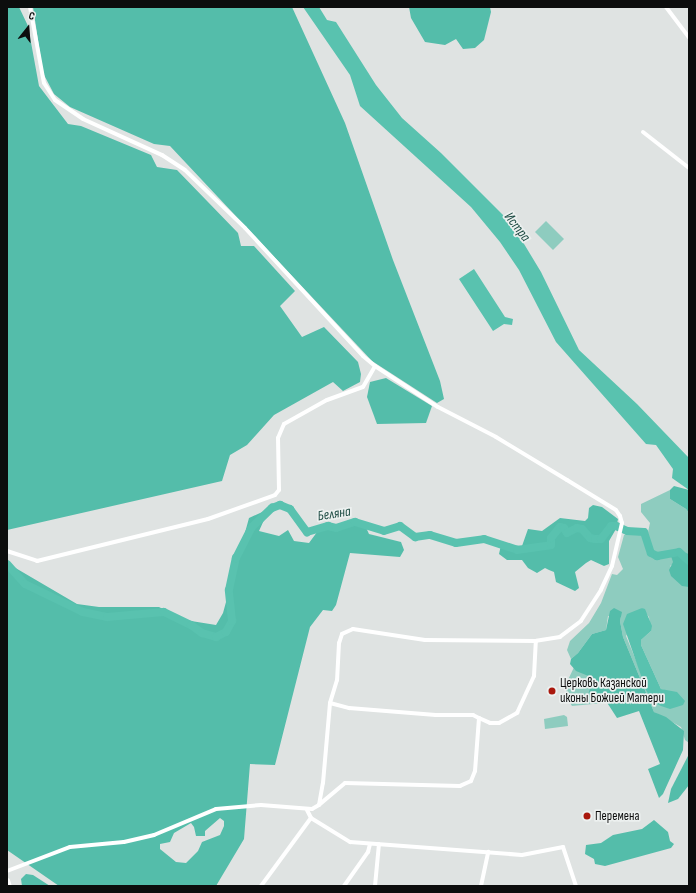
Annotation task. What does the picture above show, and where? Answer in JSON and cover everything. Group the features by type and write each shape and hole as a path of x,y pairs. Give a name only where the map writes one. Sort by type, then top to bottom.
{"street":[{"path":"30,7 41,76 47,91 55,100 83,119 162,155 185,170 245,228 362,356 375,366 438,407 496,437 616,510 622,523 612,566 581,621 560,637 536,641 425,640 375,631 347,630 340,637 337,680 330,703 319,805"},
{"path":"666,7 689,37"},
{"path":"643,132 689,168"},
{"path":"7,551 37,561 208,519 275,495 279,490 278,438 284,424 327,400 363,387 375,366"},
{"path":"330,703 348,708 436,715 469,714 490,723 498,723 517,713 534,676 536,641"},
{"path":"7,871 70,846 124,842 154,835 216,809 261,805 308,810 319,805 345,783 460,786 471,781 475,771 479,718"},
{"path":"308,810 311,818 345,840 370,844 522,855 563,847 576,886"},
{"path":"261,886 311,818"},
{"path":"344,886 368,852 370,844"},
{"path":"375,886 379,844"},
{"path":"481,886 488,852"},
{"path":"7,880 9,886"}],"shaded area":[{"path":"7,7 19,7 28,26 39,86 68,124 81,126 151,155 157,167 177,170 238,233 241,246 254,246 295,291 280,306 302,337 324,327 358,362 361,374 360,382 343,391 333,382 274,415 247,445 230,455 222,481 7,530"},
{"path":"33,7 292,7 345,123 393,260 440,381 444,399 437,403 372,361 170,146 154,144 70,107 54,94 43,73"},
{"path":"303,7 319,7 327,20 336,22 376,85 402,118 441,153 512,224 541,272 579,350 637,404 689,458 689,490 672,478 673,469 656,445 646,444 556,342 519,270 500,242 471,207 360,106 350,75"},
{"path":"409,7 490,7 491,12 484,40 475,48 463,49 456,39 445,45 425,42 411,18"},
{"path":"546,221 564,239 553,250 535,232"},
{"path":"474,269 505,317 513,319 512,325 504,324 493,331 459,279"},
{"path":"386,378 432,406 426,423 377,424 367,397 370,382"},
{"path":"674,486 689,490 689,513 686,509 670,499 670,490"},
{"path":"670,490 670,499 686,509 689,513 689,554 670,566 689,587 689,743 685,740 681,727 654,712 623,637 620,621 621,616 608,616 606,630 592,634 578,653 571,659 567,650 570,641 589,623 601,603 612,574 617,575 623,569 618,557 624,535 644,535 648,532 650,523 641,512 641,504","holes":["642,608 649,617 651,631 641,640 641,645 661,689 673,693 653,702 626,636"]},
{"path":"593,505 602,507 618,519 616,529 609,541 609,564 604,566 591,560 586,563 575,572 579,588 575,591 556,582 554,572 545,568 537,573 528,568 522,560 507,560 499,554 501,545 522,546 528,529 542,531 560,518 585,521 588,518 589,508"},
{"path":"269,509 259,531 279,536 288,530 294,541 309,543 320,528 363,521 369,534 401,542 404,550 400,557 350,553 336,605 332,611 323,610 310,627 275,765 250,764 244,839 216,886 59,886 7,850 7,563 77,604 99,607 159,607 185,620 216,625 223,613 249,518","holes":["220,818 224,821 224,826 220,835 202,842 198,851 186,863 176,862 160,849 160,844 170,842 174,833 191,823 194,827 196,836 205,836 205,831"]},
{"path":"673,550 689,554 689,587 682,586 671,576 669,570 673,562 670,553"},
{"path":"614,608 622,612 620,621 623,637 654,712 666,717 684,731 683,750 663,794 659,798 648,769 660,764 639,711 617,718 606,701 591,699 588,695 592,682 591,677 576,671 570,664 571,659 578,653 592,634 606,630 610,611"},
{"path":"642,608 645,609 652,626 651,631 641,640 641,645 661,689 677,692 685,701 683,705 670,709 661,706 653,702 646,690 623,624 627,614"},
{"path":"577,661 615,699 602,700 603,703 572,706 566,697 566,684"},
{"path":"564,715 567,717 568,726 545,729 544,719"},
{"path":"689,754 689,785 678,799 668,803 671,789"},
{"path":"654,820 668,832 670,841 674,844 671,848 605,866 595,864 594,859 585,854 586,845 601,843 613,835 642,829"},
{"path":"26,874 33,875 50,886 22,886 21,879"}],"waterway":[{"name":"Беляна","path":"7,564 25,584 83,612 107,617 164,612 191,625 202,633 216,637 226,632 232,621 229,590 236,558 252,527 272,508 280,505 290,509 307,532 328,526 336,528 355,522 384,531 400,526 415,537 430,535 456,543 484,539 517,550 551,545 551,538 560,527 564,528 567,533 577,528 582,529 590,538 601,539 611,526 616,526 627,531 644,532 651,553 657,556 679,552 689,561"}],"place":[{"name":"Церковь Казанской иконы Божией Матери","path":"552,691"},
{"name":"Перемена","path":"587,816"}],"water label":[{"name":"Истра","path":"517,227"}]}
